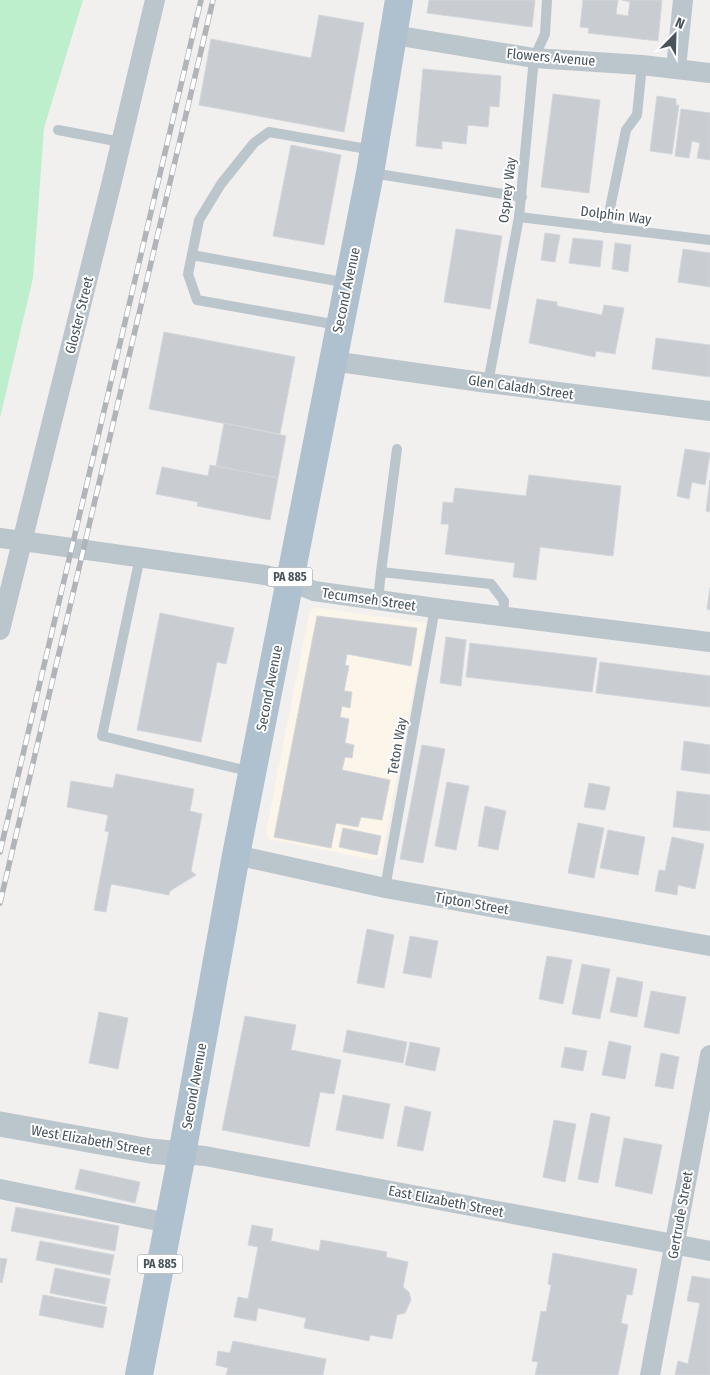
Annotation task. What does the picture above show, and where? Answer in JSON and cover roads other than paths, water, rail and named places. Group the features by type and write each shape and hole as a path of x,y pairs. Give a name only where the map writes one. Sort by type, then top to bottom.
{"main road":[{"name":"Second Avenue","path":"139,1375 182,1154 236,855 372,162 399,0"}],"street":[{"name":"Gloster Street","path":"0,630 155,0"},
{"path":"676,68 683,0"},
{"name":"Flowers Avenue","path":"394,35 534,58 642,65 710,73"},
{"name":"Glen Caladh Street","path":"332,361 710,411"},
{"name":"Tecumseh Street","path":"0,538 266,575 289,580 314,591 503,617 710,642"},
{"name":"Tipton Street","path":"236,855 385,888 710,946"},
{"name":"Gertrude Street","path":"650,1375 674,1244 706,1098 710,1055"},
{"name":"West Elizabeth Street","path":"0,1124 150,1151 182,1154"},
{"name":"East Elizabeth Street","path":"182,1154 215,1158 710,1251"},
{"path":"0,1189 168,1223"}],"lane":[{"name":"Osprey Way","path":"488,383 519,217 534,58 545,34 547,0"},
{"path":"606,228 626,130 637,115 642,65"},
{"path":"58,130 121,142"},
{"path":"339,325 197,300 188,274 199,220 221,184 254,143 269,132 372,162 522,197"},
{"name":"Dolphin Way","path":"519,217 710,240"},
{"path":"192,255 348,283"},
{"path":"378,600 397,449"},
{"path":"140,557 102,736 253,773"},
{"path":"381,572 491,584 504,601 503,617"},
{"name":"Teton Way","path":"385,888 435,608"}],"railway":[{"path":"0,852 201,0"},
{"path":"0,903 213,0"}]}
